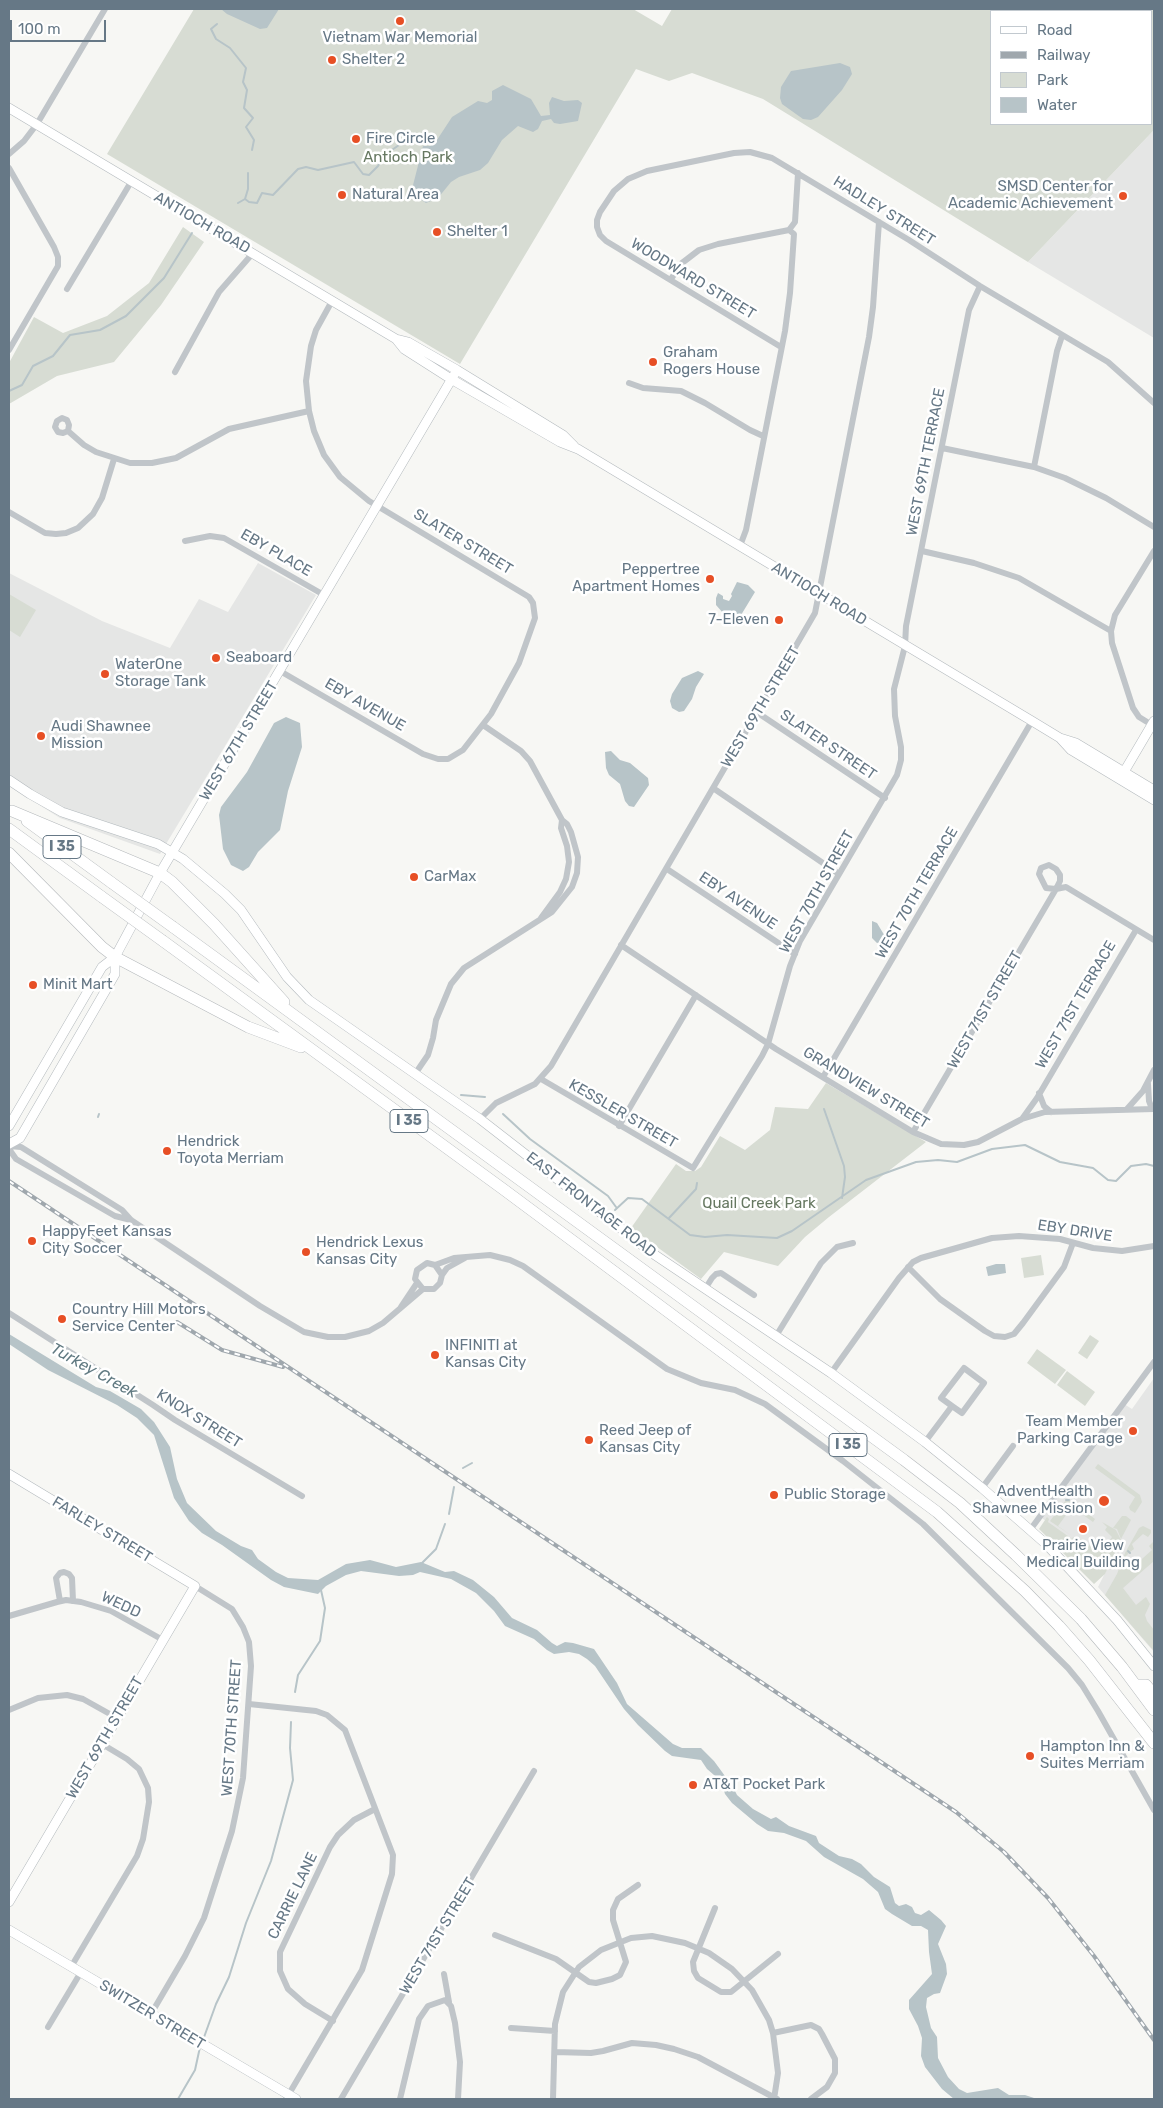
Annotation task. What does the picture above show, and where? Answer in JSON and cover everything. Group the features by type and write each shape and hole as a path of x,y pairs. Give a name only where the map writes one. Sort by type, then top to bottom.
{"highway":[{"path":"11,809 160,873 172,882 214,924 299,1019"},
{"name":"I 35","path":"11,809 904,1460 960,1503 1081,1619 1122,1667 1154,1710"},
{"name":"I 35","path":"9,829 316,1052 937,1512 1025,1591 1059,1626 1154,1743"},
{"path":"9,853 102,947 115,957 248,1027 316,1052"},
{"path":"1136,1685 1146,1685 1154,1695"}],"street":[{"path":"9,154 24,141 36,124 105,9"},
{"name":"ANTIOCH ROAD","path":"9,108 396,339 408,342 456,370 563,435 578,449"},
{"name":"HADLEY STREET","path":"597,227 600,212 614,191 628,179 647,171 734,153 750,152 772,158 1062,336 1108,362 1154,403"},
{"path":"9,168 54,246 58,257 58,266 9,350"},
{"path":"671,280 682,263 699,250 718,244 789,230 795,222 798,173"},
{"path":"67,289 131,182"},
{"name":"WEST 69TH STREET","path":"480,1119 496,1103 535,1084 551,1066 807,630 815,613 869,337 879,222"},
{"name":"WOODWARD STREET","path":"597,227 600,235 606,242 781,347"},
{"path":"740,546 746,530 790,293 794,234 789,230"},
{"path":"175,372 218,292 253,253"},
{"name":"WEST 69TH TERRACE","path":"905,646 906,626 969,310 980,286"},
{"name":"SLATER STREET","path":"332,301 316,330 307,364 306,381 309,411 318,441 332,467 352,488 377,506 517,589 534,603 535,618 520,663 483,725"},
{"path":"1034,467 1057,351 1062,336"},
{"name":"ANTIOCH ROAD","path":"396,339 404,349 451,379 560,442 578,449 1060,738 1071,750 1154,790"},
{"name":"WEST 67TH STREET","path":"9,1126 102,967 115,957 160,873 456,370"},
{"path":"629,383 643,388 674,389 688,394 750,430 764,436"},
{"path":"68,430 84,445 114,459 137,464 163,462 182,455 229,429 309,411"},
{"path":"942,448 1034,467 1086,487 1154,527"},
{"path":"9,512 45,532 61,534 78,528 93,514 102,498 114,459"},
{"name":"EBY PLACE","path":"185,541 210,536 224,538 324,596"},
{"path":"922,551 974,563 1019,578 1111,631"},
{"path":"1122,775 1153,723 1139,717 1133,708 1112,643 1111,631 1115,615 1154,551"},
{"name":"WEST 70TH STREET","path":"693,1168 753,1072 768,1044 790,966 806,930 897,775 901,760 901,747 893,697 905,646"},
{"name":"EBY AVENUE","path":"280,671 423,754 438,759 448,758 457,754 483,725"},
{"name":"SLATER STREET","path":"758,713 885,798"},
{"name":"WEST 70TH TERRACE","path":"823,1078 1032,721"},
{"path":"415,1074 428,1055 434,1038 436,1020 451,984 464,968 552,912 563,901 572,887 577,873 578,857 576,844 567,824 562,820 530,761 521,751 483,725"},
{"name":"ANTIOCH ROAD","path":"1122,775 1154,800"},
{"name":"EAST FRONTAGE ROAD","path":"9,780 62,812 158,844 173,852 225,894 241,910 287,977 309,1000 480,1119 642,1246 830,1373 925,1442 982,1488 1072,1570 1154,1666"},
{"path":"713,788 840,874"},
{"path":"536,923 554,900 566,879 569,862 567,846 561,828 562,820"},
{"name":"EBY AVENUE","path":"667,869 795,954"},
{"name":"WEST 71ST STREET","path":"914,1132 1056,889 1066,888 1136,930"},
{"path":"1136,930 1154,940"},
{"name":"WEST 71ST TERRACE","path":"1022,1119 1136,930"},
{"name":"GRANDVIEW STREET","path":"622,945 768,1044 914,1132 941,1144 964,1146 987,1138 1037,1113 1108,1111 1126,1108 1153,1109"},
{"name":"WEST 67TH STREET","path":"9,1146 20,1138 115,974 115,957"},
{"path":"619,1126 696,995"},
{"path":"69,1024 82,1032"},
{"path":"1126,1108 1143,1090 1154,1070"},
{"name":"KESSLER STREET","path":"541,1079 693,1168"},
{"path":"1148,1081 1149,1102 1153,1109"},
{"path":"1039,1093 1044,1106 1051,1112"},
{"path":"9,1146 21,1147 72,1178 122,1210 131,1220 260,1306 304,1332 328,1337 362,1334 383,1323 423,1288"},
{"path":"9,1146 16,1158 115,1216 131,1220"},
{"path":"66,1188 72,1178"},
{"name":"EBY DRIVE","path":"830,1373 908,1267 921,1258 992,1238 1032,1236 1060,1239 1093,1248 1122,1251 1154,1246"},
{"path":"776,1336 821,1263 837,1248 853,1243"},
{"path":"908,1267 940,1299 994,1336 1004,1337 1014,1334 1023,1324 1064,1267 1073,1243"},
{"path":"466,1257 447,1268 442,1275 440,1283 434,1289 423,1288 417,1283 416,1274 420,1267 427,1263 435,1265 454,1258 466,1257 490,1255 510,1260 523,1266 667,1369 701,1383 735,1390 765,1404 891,1497 930,1530 1082,1684 1154,1810"},
{"path":"435,1265 442,1275"},
{"path":"705,1289 712,1278 716,1274 721,1273 754,1295"},
{"path":"400,1308 417,1283"},
{"name":"KNOX STREET","path":"9,1313 174,1420 302,1496"},
{"path":"1030,1530 1154,1362"},
{"path":"964,1368 984,1383 962,1413 952,1406 941,1398 964,1368"},
{"path":"925,1442 952,1406"},
{"path":"982,1488 1013,1446"},
{"name":"FARLEY STREET","path":"9,1474 195,1586"},
{"path":"60,1601 56,1578 60,1573 64,1572 72,1578 73,1601"},
{"name":"WEST 69TH STREET","path":"9,1902 195,1586"},
{"name":"WEST 70TH STREET","path":"151,2014 197,1935 208,1908 232,1831 241,1794 251,1656 246,1635 232,1609 195,1586"},
{"name":"WEDD","path":"9,1616 60,1601 73,1601 111,1610 163,1640"},
{"path":"9,1710 38,1698 67,1695 83,1699 117,1718"},
{"path":"249,1704 316,1711 337,1722 345,1730 393,1855 392,1874 362,1970 290,2098"},
{"path":"71,1967 137,1856 144,1834 149,1802 148,1788 139,1769 102,1744"},
{"name":"WEST 71ST STREET","path":"341,2099 534,1771"},
{"name":"CARRIE LANE","path":"333,2021 305,2004 288,1989 280,1971 280,1952 330,1847 338,1835 354,1820 375,1809"},
{"path":"495,1935 556,1960 590,1982 596,1983 612,1979 620,1975 626,1962 613,1920 613,1910 618,1899 638,1885"},
{"path":"715,1908 693,1962 694,1971 698,1978 721,1992 731,1992 778,1954"},
{"name":"SWITZER STREET","path":"9,1930 206,2046 290,2098"},
{"path":"552,2099 555,2031 561,1998 575,1973 593,1955 620,1941 644,1936 661,1937 698,1948 718,1958 745,1982 763,2008 773,2033 778,2073 776,2099 698,2057 656,2045 632,2043 604,2051 555,2052"},
{"path":"48,2027 81,1972"},
{"path":"444,1974 455,2023 460,2062 458,2099"},
{"path":"400,2099 413,2041 423,2012 428,2006 436,2002 445,2000 449,2002"},
{"path":"773,2033 811,2025 822,2034 835,2059 835,2073 827,2087 811,2099"},
{"path":"510,2028 555,2031"}],"shaded area":[{"name":"SMSD Center for Academic Achievement","path":"1154,130 1154,338 1028,262"},
{"path":"258,563 316,595 160,854 60,818 9,786 9,573 102,621 170,648 199,599 228,612"},
{"name":"AdventHealth Shawnee Mission","path":"1154,1378 1154,1652 1098,1587 1107,1569 1042,1518 1124,1404 1132,1409"}],"green space":[{"name":"Antioch Park","path":"194,9 633,9 662,26 672,9 1154,9 1154,130 1028,262 763,99 692,73 669,81 636,69 460,364 107,154"},
{"path":"183,227 204,242 161,305 114,362 57,376 9,404 9,363 34,317 63,333 107,316 149,283"},
{"path":"9,594 36,610 20,637 9,630"},
{"name":"Quail Creek Park","path":"826,1083 926,1142 805,1237 778,1266 724,1252 701,1279 631,1228 676,1164 686,1171 695,1171 701,1167 720,1136 745,1150 770,1130 775,1107 808,1109"},
{"path":"1041,1255 1044,1275 1024,1278 1021,1258"},
{"path":"1090,1335 1099,1341 1087,1359 1078,1353"},
{"path":"1037,1349 1066,1370 1055,1384 1027,1363"},
{"path":"1067,1371 1095,1392 1085,1406 1057,1385"},
{"path":"1098,1464 1140,1495 1142,1502 1135,1513 1129,1507 1135,1497 1095,1468"},
{"path":"1066,1500 1069,1500 1095,1519 1093,1522 1072,1507 1058,1526 1072,1536 1050,1521"},
{"path":"1122,1516 1126,1516 1131,1520 1121,1539 1117,1529 1113,1528"},
{"path":"1047,1517 1049,1519 1048,1522 1072,1539 1073,1537 1079,1541 1081,1539 1096,1550 1101,1545 1105,1547 1112,1537 1105,1530 1107,1527 1102,1522 1116,1530 1121,1540 1105,1574 1094,1584 1039,1529"},
{"path":"1143,1526 1151,1530 1151,1533 1148,1537 1143,1534 1132,1544 1134,1549 1130,1552 1127,1550 1129,1553 1125,1557 1134,1566 1152,1550 1149,1546 1154,1541 1154,1561 1123,1588 1136,1605 1146,1597 1150,1604 1145,1615 1154,1630 1154,1650 1105,1595 1117,1574 1125,1553 1139,1528"}],"water":[{"path":"221,9 279,9 267,28 260,29 227,14"},
{"path":"840,63 850,67 852,74 842,90 818,117 811,120 803,119 782,104 780,98 781,87 791,71"},
{"path":"503,85 531,99 541,116 550,115 549,103 552,97 564,101 578,100 582,103 578,121 560,124 554,123 551,119 542,121 538,129 533,132 518,126 502,140 488,163 480,170 459,177 451,182 438,198 426,203 411,193 423,146 432,146 435,143 452,117 478,101 487,103 492,100 492,91"},
{"path":"737,582 748,585 755,592 738,620 723,613 716,605 718,593 723,596 723,599 729,601"},
{"path":"698,671 704,674 684,711 679,712 672,708 670,701 672,694 682,678"},
{"path":"286,717 300,723 302,747 288,791 280,830 258,852 249,867 243,871 231,865 223,849 219,815 221,807 247,772 274,723"},
{"path":"611,751 620,760 630,763 648,778 649,785 634,807 629,806 625,801 620,784 609,775 606,768 605,752"},
{"path":"872,921 877,923 886,938 885,941 877,943 872,938"},
{"path":"1005,1264 1006,1273 988,1276 986,1267"},
{"path":"9,1334 96,1387 110,1391 141,1409 154,1422 170,1447 177,1479 187,1503 216,1531 241,1546 252,1550 258,1559 276,1572 288,1578 318,1580 346,1564 370,1560 396,1567 421,1562 445,1572 454,1571 473,1580 494,1597 512,1618 537,1630 557,1646 565,1642 594,1649 617,1683 627,1704 673,1744 682,1748 701,1748 714,1761 737,1795 753,1809 771,1819 776,1817 789,1826 816,1836 819,1843 839,1856 852,1859 861,1864 874,1877 890,1887 895,1903 899,1906 906,1904 912,1907 915,1913 921,1915 929,1910 941,1920 946,1926 938,1944 946,1964 947,1974 940,1993 927,1998 926,2007 931,2028 937,2037 938,2058 948,2077 959,2089 967,2093 998,2088 1009,2095 1025,2095 1037,2099 954,2099 942,2089 925,2067 921,2056 922,2038 909,2009 909,2000 932,1974 928,1930 921,1926 912,1926 885,1909 878,1892 863,1879 824,1857 806,1841 784,1833 768,1831 757,1824 732,1803 725,1794 721,1781 707,1769 701,1760 672,1756 665,1751 624,1709 595,1666 587,1659 579,1654 569,1652 554,1654 534,1639 505,1626 494,1611 476,1593 451,1579 420,1572 413,1575 399,1576 361,1571 346,1575 326,1586 318,1594 284,1587 271,1580 202,1533 189,1521 174,1498 154,1435 137,1418 117,1405 48,1370 9,1344"}],"waterway":[{"path":"217,24 211,29 216,39 230,48 246,68 243,82 247,90 244,108 253,118 246,127 254,140 252,150"},
{"path":"245,199 249,202 257,203 262,193 273,195 298,169 306,167 318,170 354,162 363,174 369,175 386,154 418,134 430,138 432,146"},
{"path":"238,203 245,199 248,189 248,173"},
{"path":"9,391 22,385 33,366 53,356 70,335 100,330 126,316 164,278 192,233"},
{"path":"461,1095 485,1097"},
{"path":"824,1109 844,1166 845,1177 842,1198"},
{"path":"503,1114 530,1139 608,1196 616,1207"},
{"path":"615,1210 628,1198 642,1199 690,1235 777,1238 792,1231 866,1180 916,1162 938,1160 957,1162 992,1149 1025,1145 1060,1162 1093,1168 1108,1180 1116,1181 1131,1166 1146,1164 1154,1166"},
{"path":"669,1218 696,1189 697,1183"},
{"path":"463,1468 472,1463"},
{"path":"449,1514 454,1487"},
{"path":"421,1564 436,1549 445,1524"},
{"path":"295,1692 298,1675 320,1641 325,1608 321,1590"},
{"path":"203,2040 216,2004 229,1977 246,1923 271,1861 293,1780 290,1748 291,1722"},
{"path":"178,2099 195,2070 200,2047"}],"railway":[{"path":"9,1181 956,1812 1004,1852 1048,1898 1094,1956 1154,2040"},
{"path":"177,1322 222,1350 283,1367"}],"place":[{"name":"Vietnam War Memorial","path":"400,21"},
{"name":"Shelter 2","path":"332,60"},
{"name":"Fire Circle","path":"356,139"},
{"name":"Natural Area","path":"342,195"},
{"name":"SMSD Center for Academic Achievement","path":"1123,196"},
{"name":"Shelter 1","path":"437,232"},
{"name":"Graham Rogers House","path":"653,362"},
{"name":"Peppertree Apartment Homes","path":"710,579"},
{"name":"7-Eleven","path":"779,620"},
{"name":"Seaboard","path":"216,658"},
{"name":"WaterOne Storage Tank","path":"105,674"},
{"name":"Audi Shawnee Mission","path":"41,736"},
{"name":"CarMax","path":"414,877"},
{"name":"Minit Mart","path":"33,985"},
{"name":"Hendrick Toyota Merriam","path":"167,1151"},
{"name":"HappyFeet Kansas City Soccer","path":"32,1241"},
{"name":"Hendrick Lexus Kansas City","path":"306,1252"},
{"name":"Country Hill Motors Service Center","path":"62,1319"},
{"name":"INFINITI at Kansas City","path":"435,1355"},
{"name":"Team Member Parking Carage","path":"1133,1431"},
{"name":"Reed Jeep of Kansas City","path":"589,1440"},
{"name":"Public Storage","path":"774,1495"},
{"name":"AdventHealth Shawnee Mission","path":"1104,1501"},
{"name":"Prairie View Medical Building","path":"1083,1529"},
{"name":"Hampton Inn & Suites Merriam","path":"1030,1756"},
{"name":"AT&T Pocket Park","path":"693,1785"}],"water label":[{"name":"Turkey Creek","path":"94,1371"}]}
